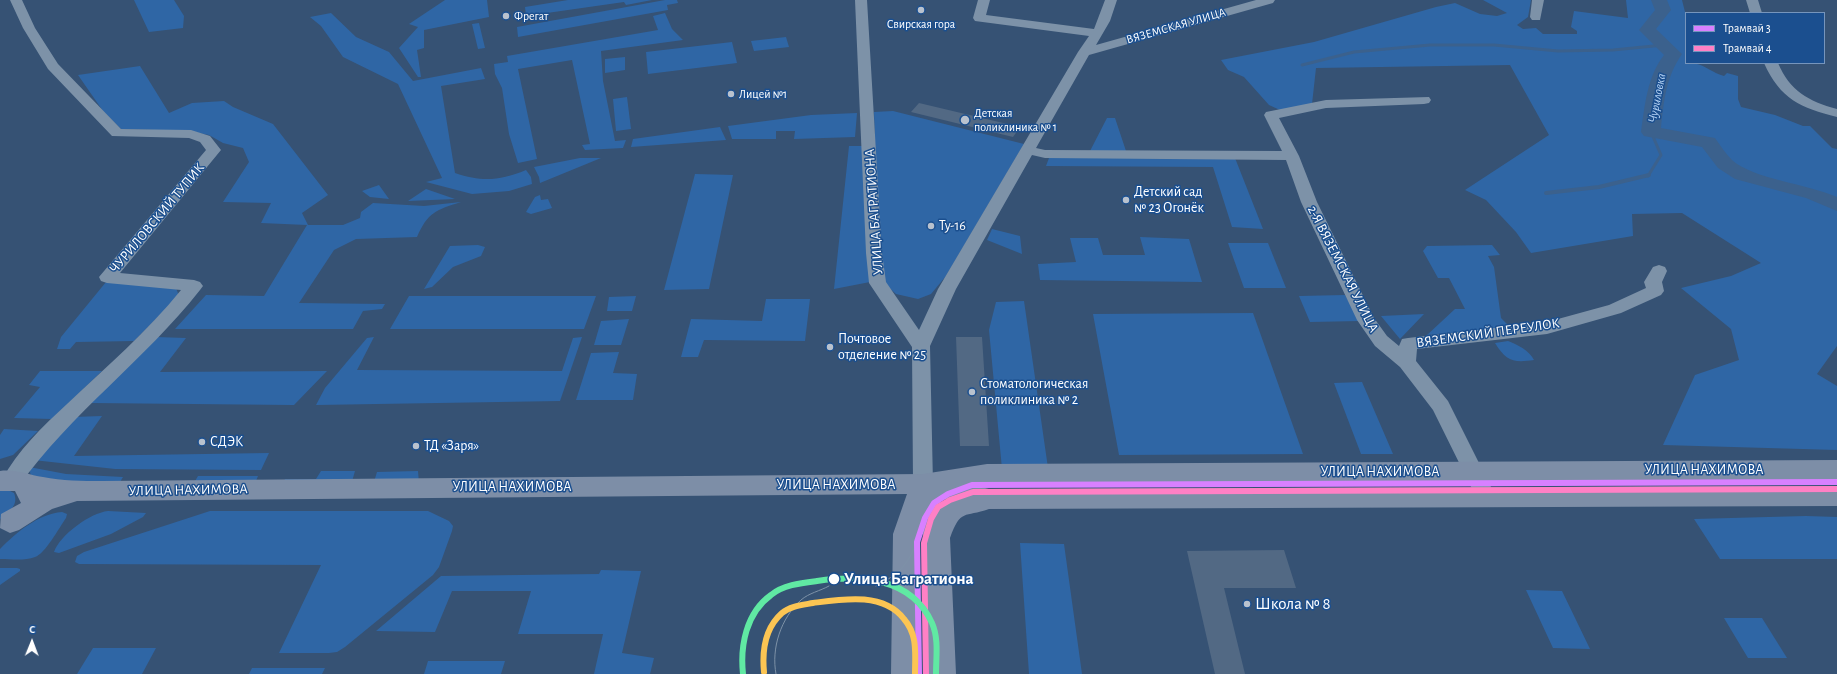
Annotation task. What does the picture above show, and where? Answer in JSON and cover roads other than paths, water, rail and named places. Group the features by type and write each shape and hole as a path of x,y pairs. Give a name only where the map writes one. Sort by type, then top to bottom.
{"main road":[{"name":"УЛИЦА НАХИМОВА","path":"102,491 923,484 987,474 1837,470"},
{"path":"12,481 53,490 102,491"},
{"path":"5,525 26,504 30,493 28,487 12,481"},
{"path":"923,484 937,538 941,674"},
{"path":"906,674 906,534 923,484"},
{"name":"УЛИЦА НАХИМОВА","path":"923,484 989,499 1837,496"},
{"path":"5,525 45,501 70,494 102,491"},
{"path":"937,538 946,514 964,503 989,499"}],"street":[{"name":"ЧУРИЛОВСКИЙ ТУПИК","path":"12,481 23,463 42,441 156,330 194,286 107,277 214,150 205,139 191,134 117,133 53,66 29,28 16,0"},
{"name":"УЛИЦА БАГРАТИОНА","path":"861,0 874,253 878,283 921,346"},
{"path":"984,0 978,18 1098,33"},
{"path":"923,484 921,346 947,289 1084,52 1098,33 1108,15 1111,0"},
{"name":"ВЯЗЕМСКАЯ УЛИЦА","path":"1084,52 1268,0"},
{"path":"1536,17 1538,0"},
{"path":"1752,0 1756,12"},
{"path":"1771,64 1776,77 1793,97 1823,110 1837,113"},
{"name":"2-Я ВЯЗЕМСКАЯ УЛИЦА","path":"1424,100 1326,104 1271,115 1292,156 1309,202 1366,320 1381,341 1407,362 1441,406 1486,497"},
{"path":"1027,150 1045,154 1292,156"},
{"name":"ВЯЗЕМСКИЙ ПЕРЕУЛОК","path":"1407,362 1408,344 1547,328 1615,309 1655,291 1653,282 1659,271"}],"waterway":[{"name":"Чуриловка","path":"1659,0 1663,10 1647,30 1673,54 1663,68 1655,101 1651,132 1708,142 1725,164 1742,175 1813,194 1837,205"},
{"path":"1302,65 1354,52 1430,45 1494,45 1558,51 1613,50 1664,45"},
{"path":"1649,175 1661,155 1651,132"},
{"path":"1546,193 1599,187 1649,175"}],"tram line":[{"name":"3","path":"919,674 917,542 925,518 934,503 948,494 972,485 1837,482"},
{"name":"4","path":"926,674 924,543 931,519 938,507 950,500 973,492 1837,489"},
{"path":"876,586 891,577 906,563 917,542"},
{"path":"776,674 776,644 783,624 794,607 801,600 829,586"}],"place":[{"name":"Свирская гора","path":"921,10"},
{"name":"Фрегат","path":"506,16"},
{"name":"Лицей №1","path":"731,94"},
{"name":"Детская поликлиника № 1","path":"965,120"},
{"name":"Детский сад № 23 Огонёк","path":"1126,200"},
{"name":"Ту-16","path":"931,226"},
{"name":"Почтовое отделение № 25","path":"830,347"},
{"name":"Стоматологическая поликлиника № 2","path":"972,392"},
{"name":"СДЭК","path":"202,442"},
{"name":"ТД «Заря»","path":"416,446"},
{"name":"Улица Багратиона","path":"834,579"},
{"name":"Школа № 8","path":"1247,604"}]}
